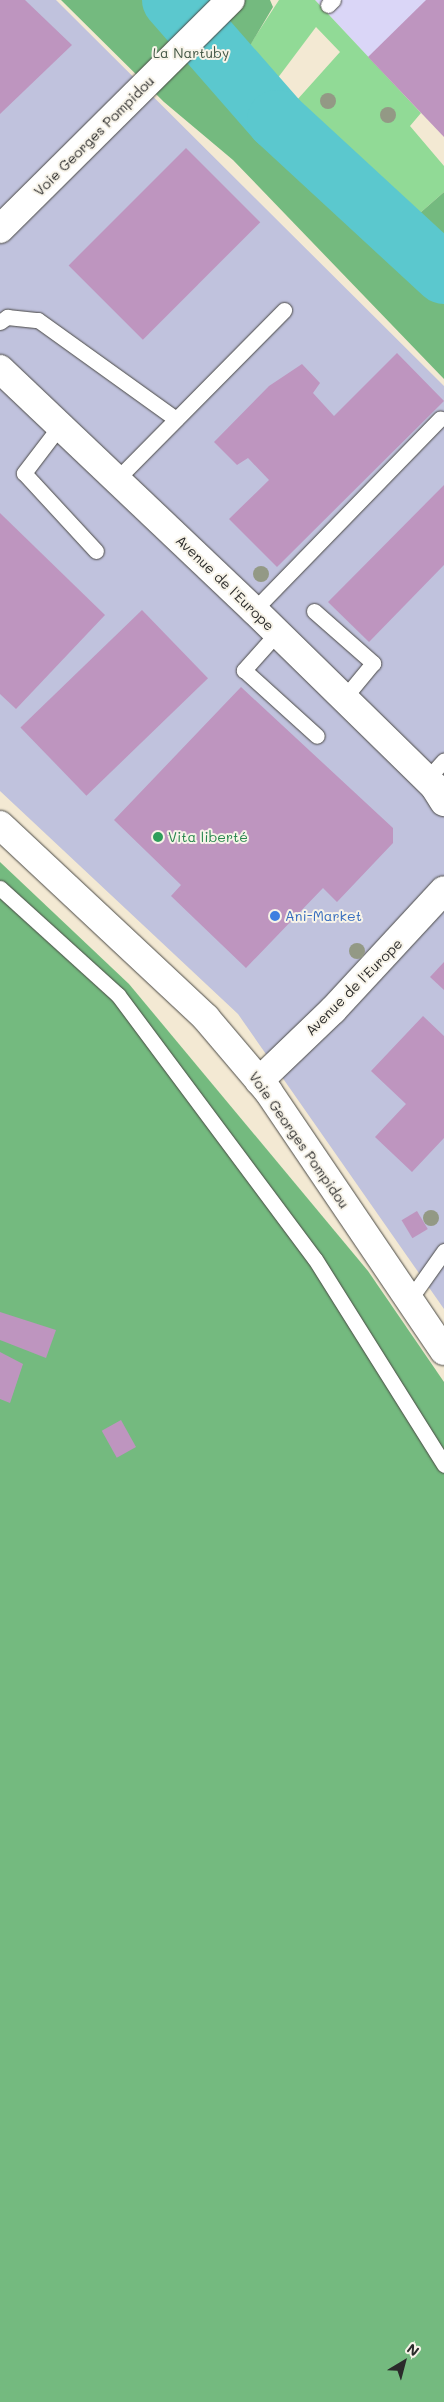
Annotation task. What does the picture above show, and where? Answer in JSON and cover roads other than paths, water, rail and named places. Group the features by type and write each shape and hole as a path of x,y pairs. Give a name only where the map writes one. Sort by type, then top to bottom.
{"street":[{"name":"Voie Georges Pompidou","path":"0,229 231,0"},
{"name":"Avenue de l'Europe","path":"0,369 344,698 436,770 444,802"},
{"name":"Voie Georges Pompidou","path":"0,825 206,1018 258,1081 410,1299 444,1351"},
{"name":"Avenue de l'Europe","path":"258,1081 354,988 444,890"}],"lane":[{"path":"116,480 284,310"},
{"path":"0,322 7,316 38,320 176,419"},
{"path":"254,610 440,419"},
{"path":"59,427 24,473 96,551"},
{"path":"314,611 373,663 344,698"},
{"path":"277,633 244,670 317,736"},
{"path":"0,888 118,995 315,1259 444,1465"},
{"path":"410,1299 444,1251"}],"waterway":[{"name":"La Nartuby","path":"172,0 277,120 444,274"}],"place":[{"name":"Vita liberté","path":"158,837"},
{"name":"Ani-Market","path":"275,916"}]}
